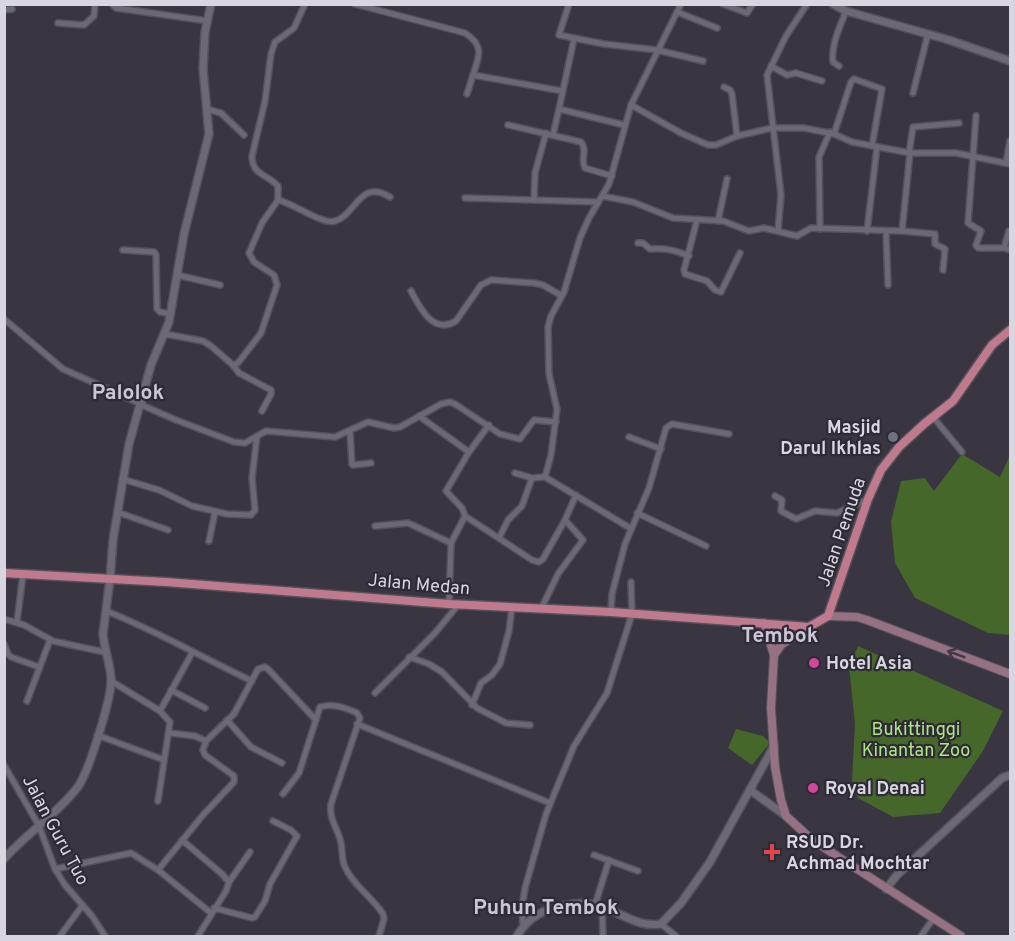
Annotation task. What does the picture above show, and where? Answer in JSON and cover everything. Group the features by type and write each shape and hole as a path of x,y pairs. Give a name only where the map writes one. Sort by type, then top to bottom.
{"main road":[{"name":"Jalan Pemuda","path":"828,616 868,499 881,470 892,455 953,401 992,345 1011,330"},
{"name":"Jalan Medan","path":"4,573 809,627"},
{"path":"774,655 782,644 828,616 857,617 1011,674"},
{"path":"764,623 774,655 771,708 778,785 786,816 810,838 961,936"}],"street":[{"path":"58,23 84,25 94,16 95,4"},
{"path":"112,4 116,8 208,21"},
{"path":"4,859 78,787 87,768 107,707 111,681 104,652 103,634 117,512 140,401 171,314 184,234 209,134 203,69 205,32 211,4"},
{"path":"233,365 238,363 261,333 277,285 273,274 254,262 249,253 262,223 278,200 278,186 271,178 256,171 252,165 252,156 275,42 294,28 305,4"},
{"path":"356,4 465,33 477,42 478,59 467,94"},
{"path":"569,4 559,35 657,50 703,61"},
{"path":"545,477 551,455 557,409 549,374 548,327 551,315 562,296 580,238 612,176 631,105 681,4"},
{"path":"723,4 747,13 753,4"},
{"path":"778,231 781,195 767,72 786,36 807,4"},
{"path":"833,4 846,11 1011,61"},
{"path":"4,10 12,9"},
{"path":"839,66 833,62 832,58 834,42 846,11"},
{"path":"677,12 717,28"},
{"path":"913,93 928,34"},
{"path":"553,135 574,39"},
{"path":"771,66 787,75 796,73 822,81"},
{"path":"473,75 562,91"},
{"path":"820,229 819,161 821,152 832,133 854,79 882,89 874,147 867,231"},
{"path":"724,87 732,94 737,136"},
{"path":"631,105 708,145 716,145 737,136 772,128 804,128 832,133 852,142 874,147 910,153 952,152 1008,164 1011,141"},
{"path":"207,109 221,113 244,135"},
{"path":"559,109 624,125"},
{"path":"976,116 968,223 981,231 976,247 1007,249 1009,231"},
{"path":"902,231 914,127 959,123"},
{"path":"508,125 581,142 585,149 583,164 585,168 612,176"},
{"path":"534,200 536,173 546,133"},
{"path":"718,221 727,179"},
{"path":"278,200 286,201 322,220 333,222 342,217 361,197 368,193 378,191 390,196"},
{"path":"465,198 600,199 633,202 673,218 697,223 723,221 751,232 761,228 797,236 811,228 935,234 935,244 945,249 943,270"},
{"path":"697,223 684,270 685,274 707,281 715,290 721,292 740,253"},
{"path":"886,231 888,285"},
{"path":"638,243 644,243 650,249 671,249 689,256"},
{"path":"123,250 154,252 156,255 157,309 160,312 171,314"},
{"path":"177,275 220,285"},
{"path":"411,291 422,312 428,318 444,325 456,321 481,285 490,280 534,283 562,296"},
{"path":"4,319 63,369 140,401 144,406 168,417 234,442 245,443 266,431 330,438 350,432 368,422 394,428 400,427 441,404 450,402 500,434 519,439 534,420 556,422"},
{"path":"165,334 203,341 233,365 239,373 271,390 262,411"},
{"path":"419,416 469,452"},
{"path":"933,417 962,452"},
{"path":"611,612 615,580 630,528 649,488 666,428 672,423 729,434"},
{"path":"489,425 469,452 446,491 462,508 465,516 532,560 539,561 543,559 565,520 576,495"},
{"path":"350,432 352,464 371,463"},
{"path":"122,480 159,490 192,506 215,512 251,516 254,514 252,478 257,436"},
{"path":"629,437 661,449"},
{"path":"515,473 532,478 545,477 630,528"},
{"path":"499,538 508,520 522,506 532,478"},
{"path":"775,496 782,500 781,511 798,519 815,511 837,513 868,499"},
{"path":"117,512 168,530"},
{"path":"209,541 215,512"},
{"path":"637,513 706,546"},
{"path":"375,693 435,633 454,604 451,543 465,516"},
{"path":"541,609 558,574 583,540 565,520"},
{"path":"375,526 408,523 451,543"},
{"path":"17,622 23,574"},
{"path":"523,926 522,907 525,888 550,803 574,746 607,693 632,614 632,582"},
{"path":"472,705 482,683 500,664 513,608"},
{"path":"106,610 252,681"},
{"path":"4,620 17,622 50,640 104,652"},
{"path":"27,701 50,640"},
{"path":"4,644 10,657 39,667"},
{"path":"160,711 192,653"},
{"path":"409,657 429,664 442,672 472,705 506,723 530,725"},
{"path":"158,870 235,779 205,755 203,750 206,741 242,703 258,669 265,667 268,669 316,720"},
{"path":"111,681 160,711 170,722 158,801"},
{"path":"171,690 205,708"},
{"path":"283,794 299,773 320,707 327,705 357,713 360,718 331,804 330,814 341,841 343,864 346,870 383,914 379,936"},
{"path":"226,720 251,747 282,763"},
{"path":"357,724 550,803"},
{"path":"170,733 195,736 206,741"},
{"path":"97,735 164,760"},
{"path":"662,924 681,903 710,862 775,746"},
{"name":"Jalan Guru Tuo","path":"4,765 39,825 55,869 105,936"},
{"path":"886,889 897,875 1002,778 1011,775"},
{"path":"750,790 786,816"},
{"path":"55,869 128,853 158,870 213,911 252,918 265,901 270,884 297,838 297,834 273,821"},
{"path":"182,840 222,873 229,882"},
{"path":"198,936 226,891 229,882 250,852"},
{"path":"594,855 638,871"},
{"path":"603,936 599,905 609,860"},
{"path":"517,936 523,926 533,917 549,909 579,903 599,905 642,924 662,924 676,936"},
{"path":"60,936 82,906"},
{"path":"921,936 933,919"}],"green space":[{"path":"962,454 1000,477 1010,455 1010,635 988,633 915,598 895,563 891,522 901,481 925,478 934,491"},
{"name":"Bukittinggi Kinantan Zoo","path":"858,646 1003,711 983,751 940,813 893,817 858,798 852,780 855,724 849,666"},
{"path":"736,729 763,736 770,743 752,765 728,748"}],"place":[{"name":"Masjid Darul Ikhlas","path":"893,437"},
{"name":"Hotel Asia","path":"814,663"},
{"name":"Royal Denai","path":"813,788"},
{"name":"RSUD Dr. Achmad Mochtar","path":"772,852"}],"district":[{"name":"Palolok","path":"128,392"},
{"name":"Tembok","path":"780,635"},
{"name":"Puhun Tembok","path":"546,907"}]}
